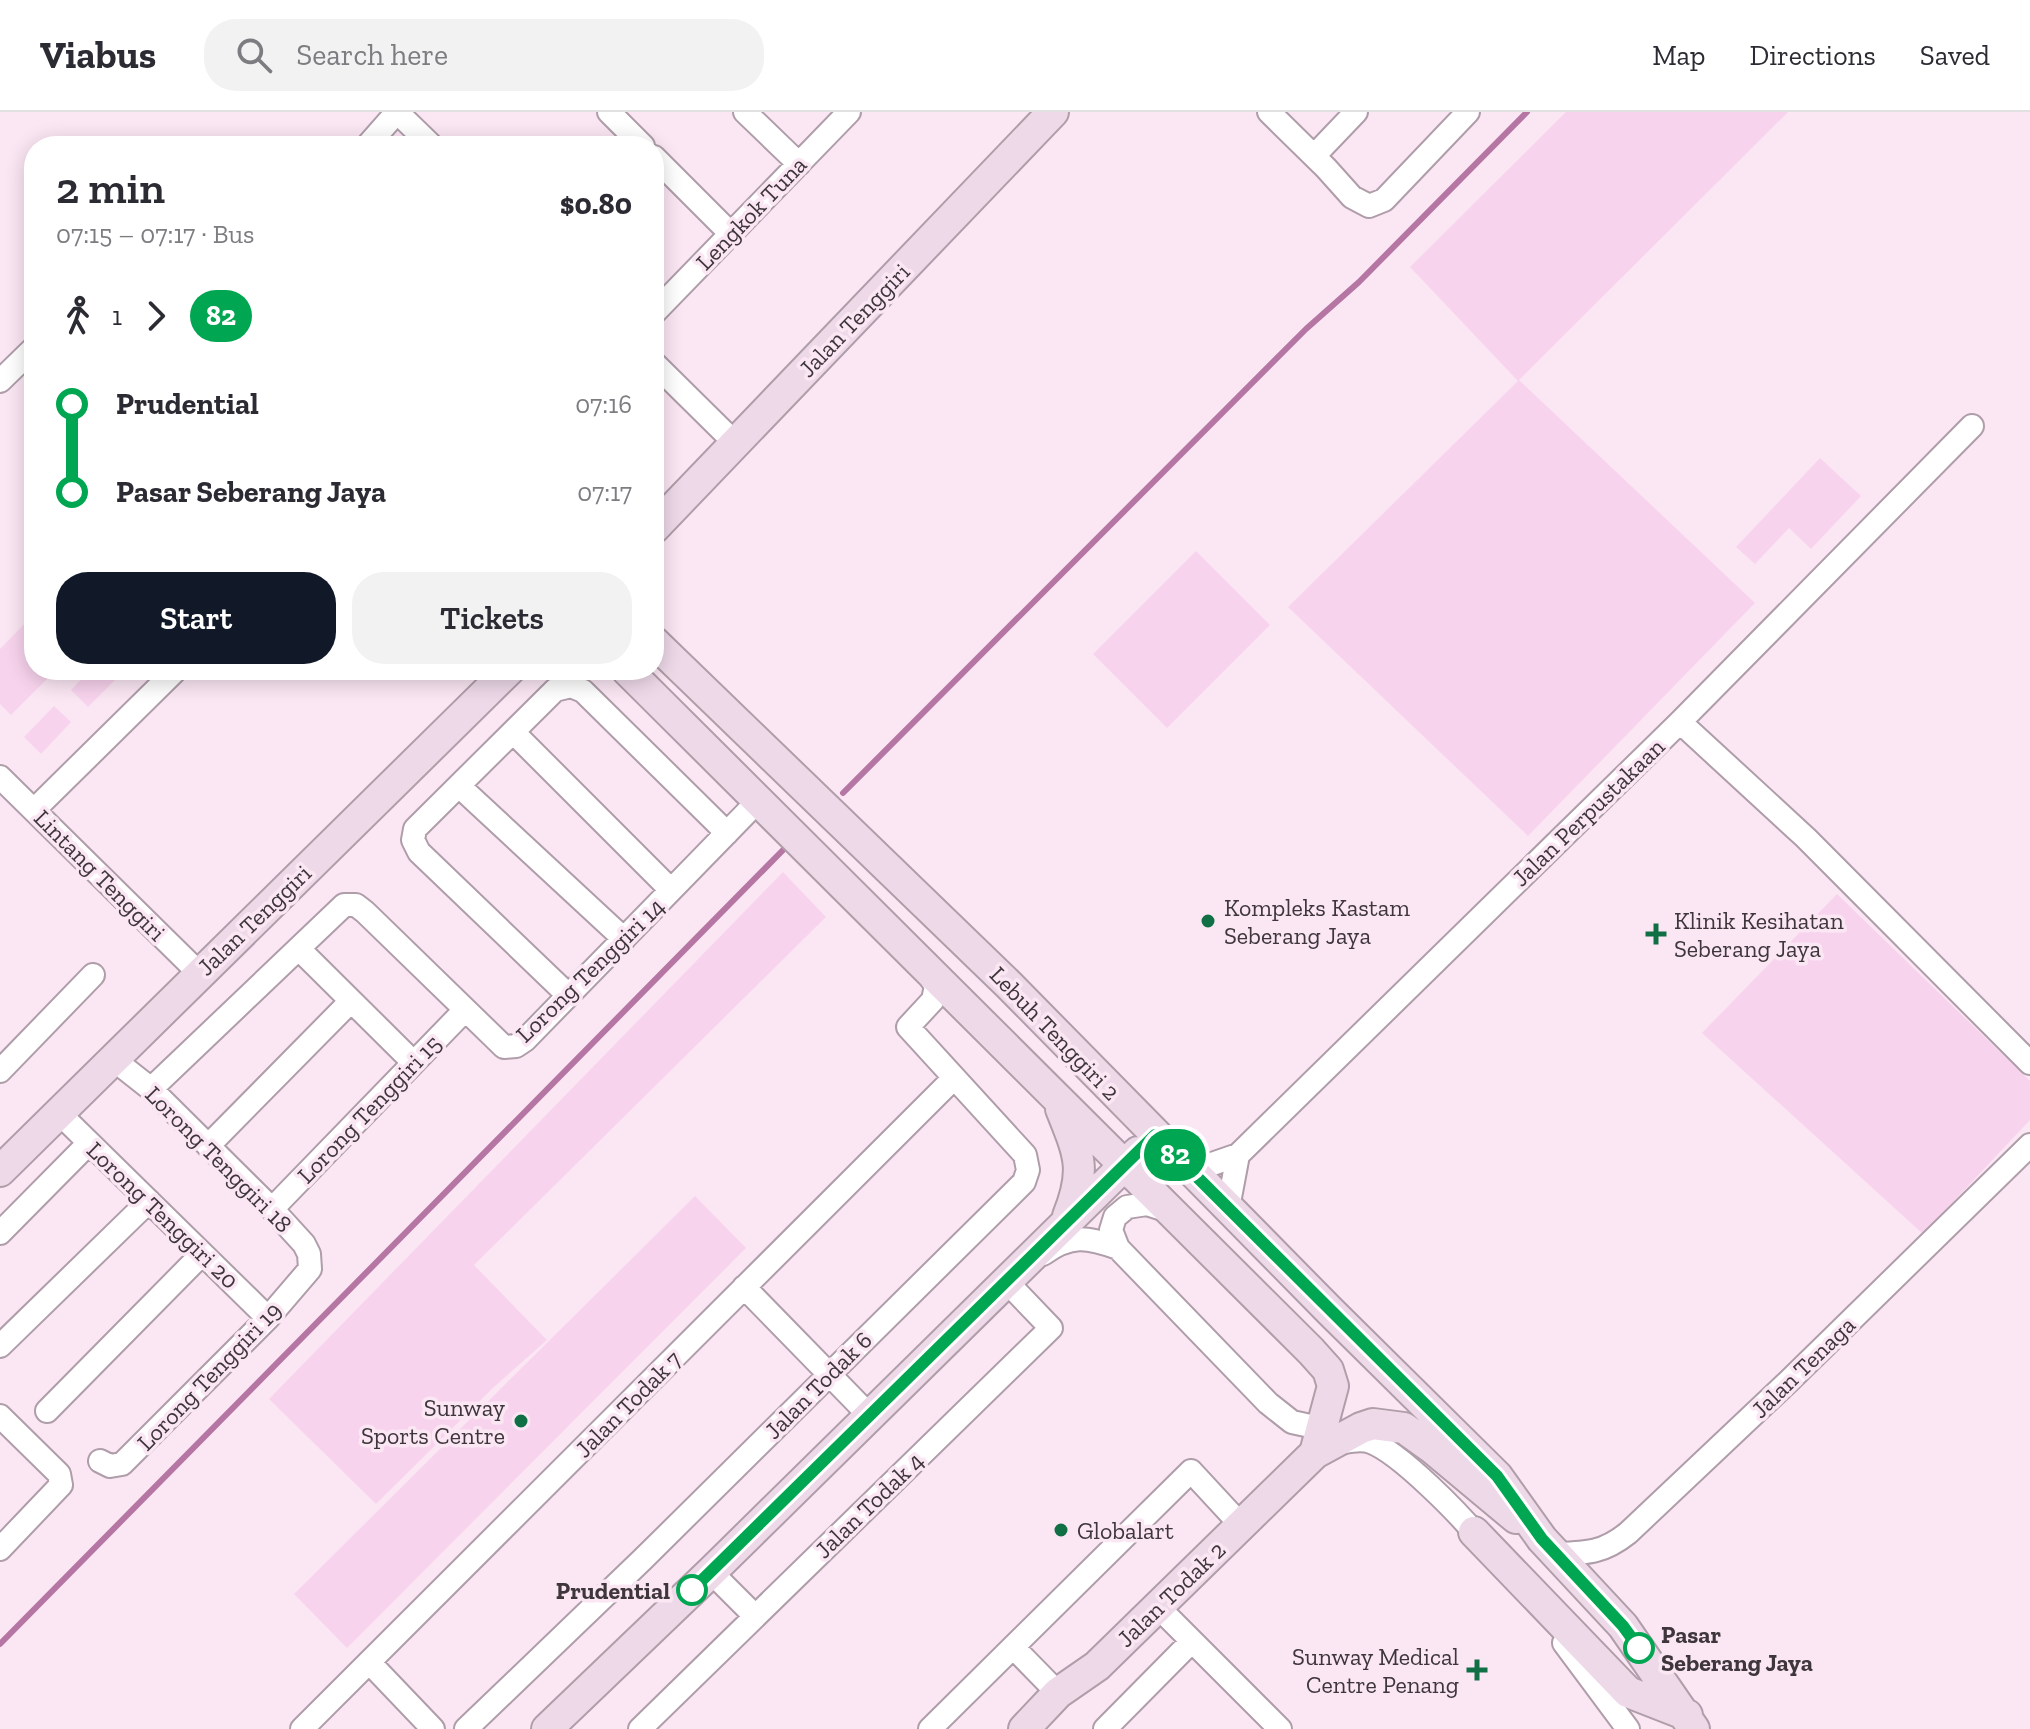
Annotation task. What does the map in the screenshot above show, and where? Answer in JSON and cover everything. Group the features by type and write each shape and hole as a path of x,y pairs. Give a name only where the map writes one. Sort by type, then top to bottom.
{"street":[{"path":"376,136 397,112 422,136"},
{"path":"609,112 633,136"},
{"path":"745,112 799,164"},
{"name":"Lengkok Tuna","path":"664,303 849,112"},
{"name":"Jalan Tenggiri","path":"664,518 1053,112"},
{"path":"1269,112 1352,197 1369,206 1384,200 1468,112"},
{"path":"1314,156 1356,112"},
{"path":"664,167 731,234"},
{"path":"0,381 24,364"},
{"path":"664,373 736,444"},
{"name":"Jalan Perpustakaan","path":"1238,1155 1680,722 1972,426"},
{"path":"664,529 687,495"},
{"name":"Lebuh Tenggiri 2","path":"664,652 1009,985 1497,1476 1549,1546 1623,1626 1691,1722"},
{"path":"34,810 166,680"},
{"name":"Jalan Tenggiri","path":"0,1171 503,680"},
{"name":"Lebuh Tenggiri 2","path":"636,680 1257,1295 1328,1370 1333,1386 1322,1442"},
{"path":"568,995 419,852 413,840 415,829 555,690 571,686 583,691 727,833"},
{"path":"1680,722 1806,838 2030,1063"},
{"path":"513,732 671,890"},
{"name":"Lintang Tenggiri","path":"0,777 200,974"},
{"path":"459,786 624,939"},
{"name":"Lorong Tenggiri 14","path":"299,949 344,905 356,905 504,1047 516,1046 758,801"},
{"path":"151,1089 299,949 413,1062"},
{"name":"Jalan Todak 6","path":"466,1729 643,1559 1024,1182 1028,1170 1025,1155 908,1027 933,1000 936,986 921,962"},
{"path":"0,1071 93,975"},
{"path":"1009,985 1086,1082 1099,1114 1097,1125 1091,1132"},
{"path":"208,1146 350,1002"},
{"name":"Lorong Tenggiri 15","path":"272,1209 465,1010"},
{"name":"Lorong Tenggiri 18","path":"113,1059 151,1089 272,1209 304,1244 309,1254 310,1269"},
{"name":"Jalan Todak 7","path":"302,1729 954,1078"},
{"path":"1056,1096 1079,1154 1080,1172 1075,1198 1066,1220"},
{"name":"Lorong Tenggiri 20","path":"59,1113 268,1318"},
{"path":"547,1729 1155,1135"},
{"path":"0,1233 89,1143"},
{"name":"Jalan Tenaga","path":"1549,1546 1589,1553 1612,1546 1628,1533 2030,1145"},
{"path":"1192,1171 1238,1155 1228,1208"},
{"path":"0,1346 149,1201"},
{"path":"1173,1213 1147,1204 1127,1207 1115,1217 1111,1230 1118,1248 1268,1403 1322,1442 1368,1440 1384,1448 1474,1532 1557,1625 1628,1692 1691,1722"},
{"path":"1005,1280 1054,1246 1073,1239 1093,1239 1118,1248"},
{"path":"47,1411 202,1254"},
{"name":"Lorong Tenggiri 19","path":"100,1461 110,1466 122,1464 268,1318 310,1269"},
{"name":"Jalan Todak 4","path":"640,1729 1051,1328 1005,1280"},
{"path":"744,1287 869,1415"},
{"path":"0,1416 59,1474 61,1485 0,1549"},
{"name":"Lebuh Tenggiri 2","path":"1322,1442 1373,1424 1404,1428 1549,1546"},
{"name":"Jalan Todak 2","path":"1024,1729 1058,1693 1088,1674 1158,1607 1322,1442"},
{"path":"930,1729 1191,1471 1241,1525"},
{"path":"711,1572 755,1616"},
{"path":"1158,1607 1280,1729"},
{"path":"1557,1625 1628,1729"},
{"name":"Jalan Todak 2","path":"1105,1729 1192,1641"},
{"path":"1013,1647 1058,1693"},
{"path":"369,1662 433,1729"},
{"path":"1044,1729 1088,1674"}],"shaded area":[{"path":"1566,112 1788,112 1519,380 1755,603 1528,836 1288,607 1518,381 1410,267"},
{"path":"1820,458 1861,496 1811,549 1789,528 1755,564 1736,547"},
{"path":"1196,551 1270,625 1167,728 1093,654"},
{"path":"24,624 24,680 46,680 11,715 0,704 0,649"},
{"path":"80,680 115,680 88,707 71,690"},
{"path":"54,706 71,722 41,754 24,737"},
{"path":"783,872 826,917 474,1265 547,1340 494,1387 376,1504 269,1399"},
{"path":"1837,894 2030,1081 2030,1120 1923,1234 1702,1033"},
{"name":"Sunway Sports Centre","path":"695,1196 746,1248 347,1648 294,1594"}],"waterway":[{"path":"843,793 1527,112"},
{"path":"0,1644 788,845"}],"bus line":[{"name":"82","path":"692,1590 1155,1135 1497,1476 1542,1539 1623,1626 1639,1648"}],"place":[{"name":"Kompleks Kastam Seberang Jaya","path":"1208,921"},
{"name":"Klinik Kesihatan Seberang Jaya","path":"1656,934"},
{"name":"Sunway Sports Centre","path":"521,1421"},
{"name":"Globalart","path":"1061,1530"},
{"name":"Prudential","path":"692,1590"},
{"name":"Pasar Seberang Jaya","path":"1639,1648"},
{"name":"Sunway Medical Centre Penang","path":"1477,1670"}]}
